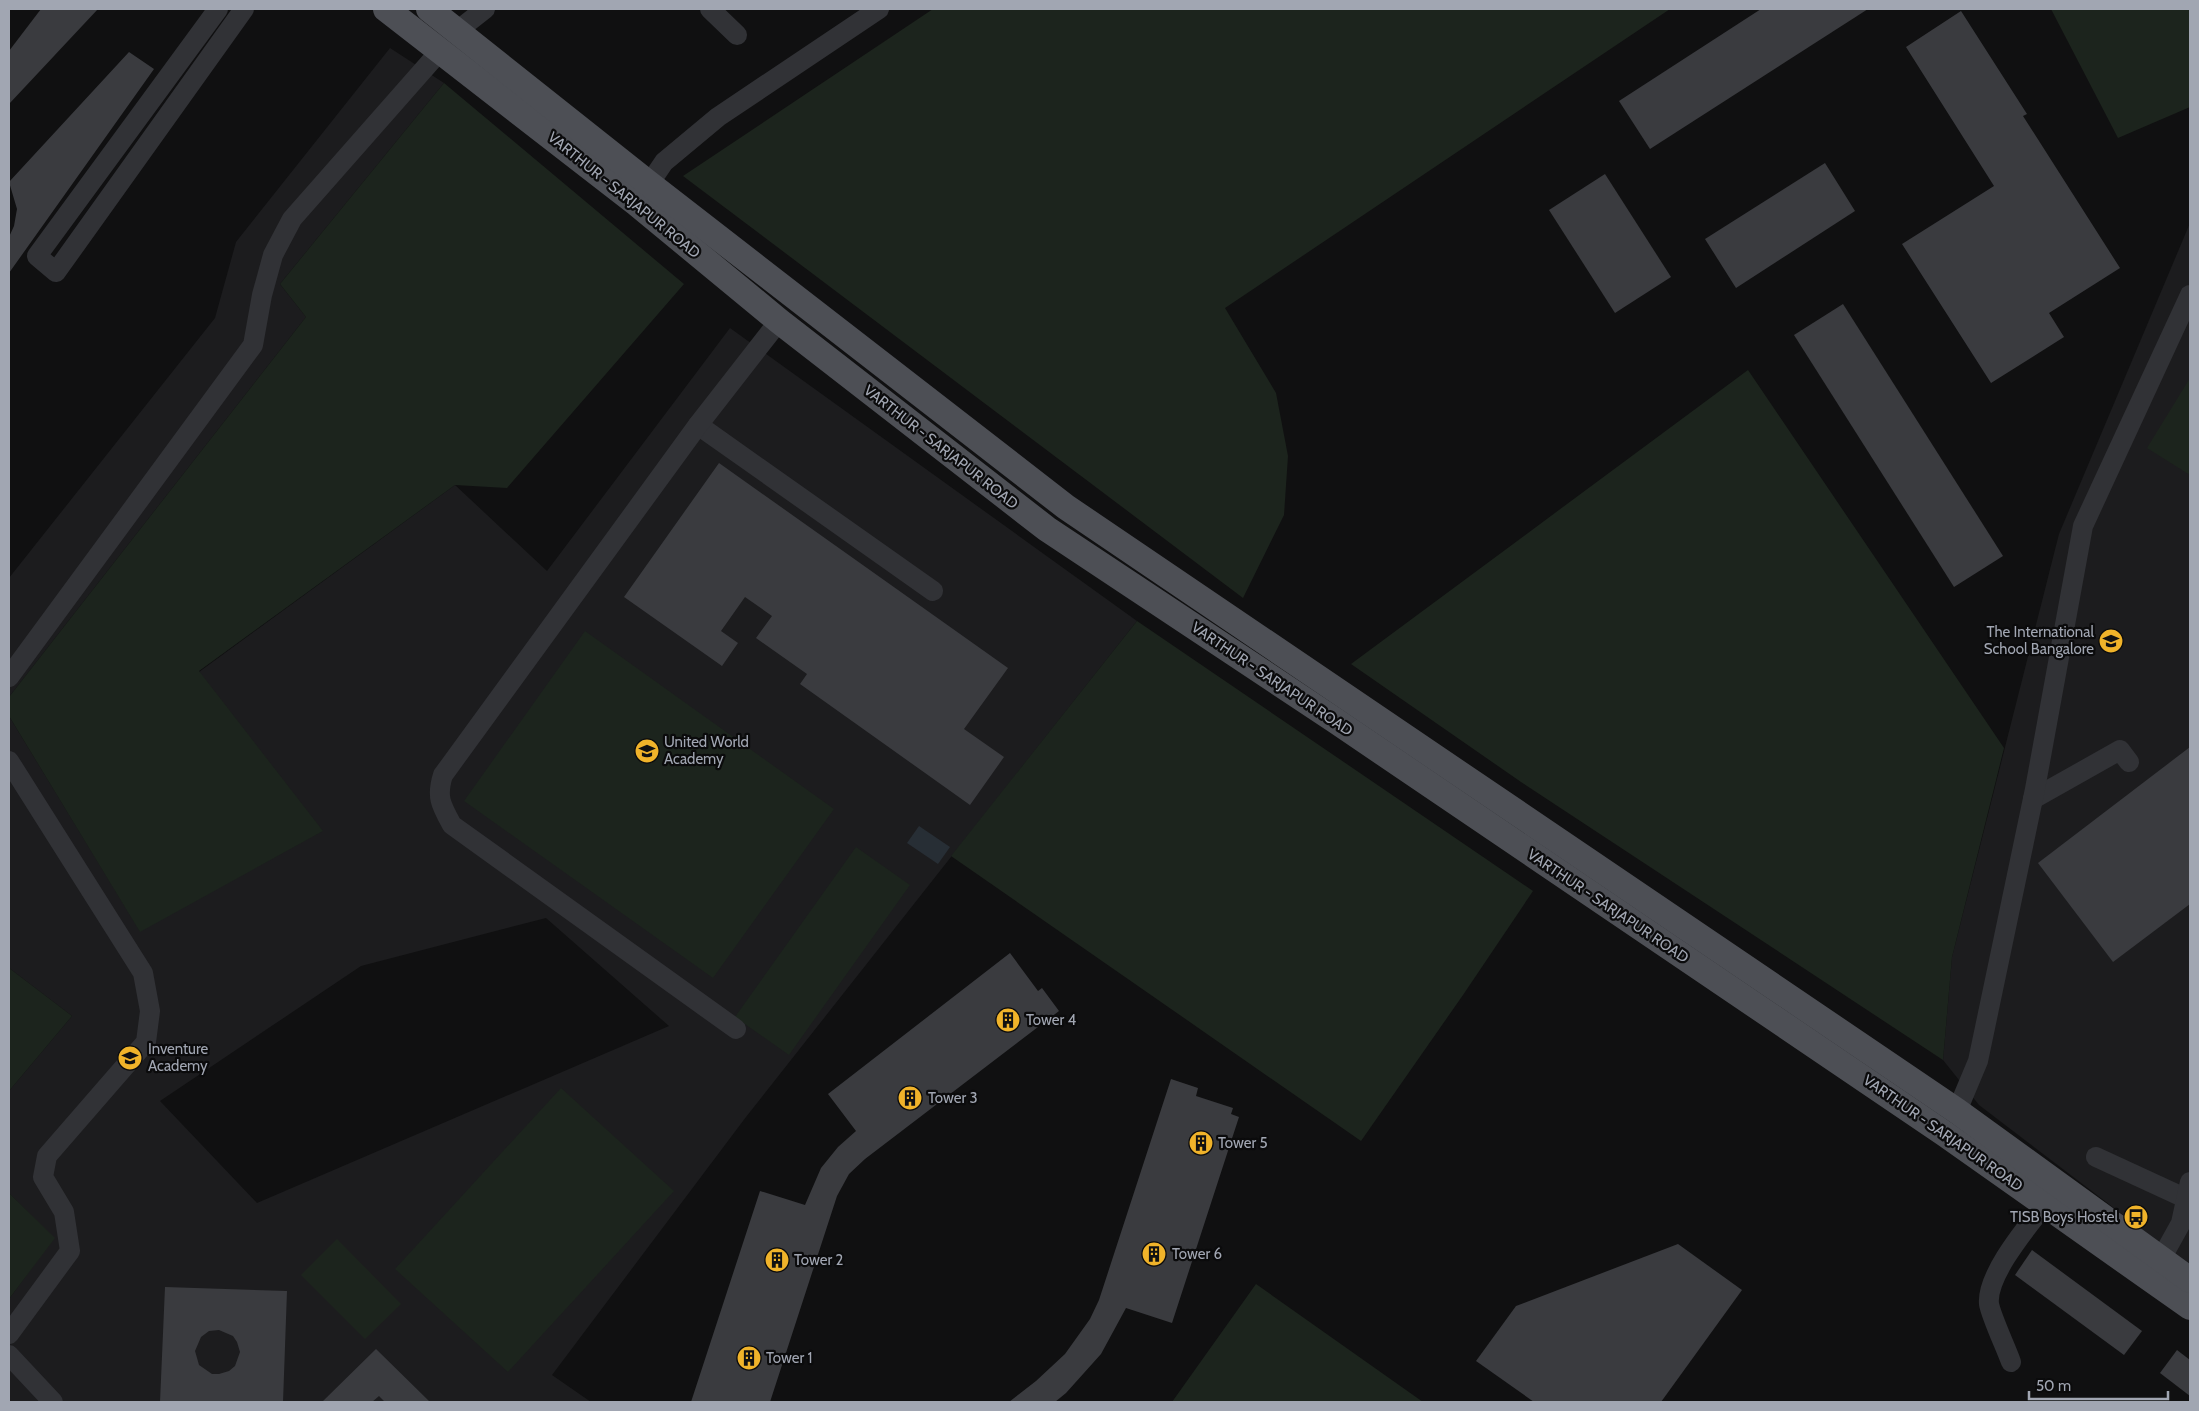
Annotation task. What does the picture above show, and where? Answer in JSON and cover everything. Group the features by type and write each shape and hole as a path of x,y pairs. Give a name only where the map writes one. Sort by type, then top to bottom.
{"main road":[{"name":"VARTHUR - SARJAPUR ROAD","path":"386,9 440,51 642,193 1066,507 1957,1111 2154,1267 2190,1306"},
{"name":"VARTHUR - SARJAPUR ROAD","path":"429,9 457,31 642,193 779,321 1047,529 1385,754 2045,1204 2154,1267 2190,1280"}],"street":[{"path":"218,9 240,14 56,272 37,256 218,9"},
{"path":"457,31 485,9"},
{"path":"710,9 737,35"},
{"path":"642,193 664,162 718,117 879,9"},
{"path":"9,677 253,345 262,295 273,256 292,218 440,51"},
{"path":"1957,1111 1978,1062 2033,798 2083,526 2190,295"},
{"path":"736,1029 452,825 441,806 438,790 443,775 698,425 779,321"},
{"path":"698,425 933,591"},
{"path":"2033,798 2120,750 2129,762"},
{"path":"9,761 143,973 150,1011 146,1042 47,1156 43,1177 64,1212 70,1251 9,1334"},
{"path":"2096,1157 2189,1186 2182,1223 2154,1267"},
{"path":"2011,1362 1989,1304 1991,1284 2017,1240 2045,1204"},
{"path":"9,1355 53,1402"}],"shaded area":[{"path":"933,9 1670,9 1225,308 1276,393 1288,456 1284,515 1243,598 683,176"},
{"path":"2051,9 2190,9 2190,107 2118,138"},
{"path":"390,48 444,83 280,284 306,317 9,697 9,578 215,318 236,242"},
{"path":"444,83 684,284 507,488 455,485 199,671 323,831 140,932 9,716 9,697 306,317 280,284"},
{"name":"The International School Bangalore","path":"2190,223 2190,1266 1979,1105 1943,1060 1952,957 2059,534"},
{"path":"730,328 1137,621 746,1117 552,1375 591,1402 9,1402 9,1299 54,1238 9,1193 9,1091 72,1016 9,968 9,716 140,931 322,831 199,672 455,485 547,571","holes":["546,918 669,1026 257,1203 160,1101 361,966"]},
{"path":"1748,370 2004,748 1952,957 1943,1060 1521,782 1351,664"},
{"path":"2190,378 2190,475 2147,448"},
{"path":"1137,621 1533,891 1361,1141 951,856"},
{"path":"585,631 834,809 713,978 464,801"},
{"path":"919,826 950,847 938,864 907,843"},
{"path":"856,847 910,885 789,1055 735,1017"},
{"path":"9,968 72,1016 9,1091"},
{"path":"561,1088 674,1191 508,1372 395,1269"},
{"path":"9,1193 55,1238 9,1299"},
{"path":"337,1239 401,1304 365,1339 301,1275"},
{"path":"1256,1284 1423,1402 1172,1402"}],"building":[{"path":"41,9 98,9 9,104 9,51"},
{"path":"1761,9 1868,9 1650,149 1619,101"},
{"path":"1961,11 2027,114 2023,116 2120,268 2049,313 2064,337 1991,383 1902,244 1994,186 1906,47"},
{"path":"129,52 154,69 9,273 9,237 14,226 17,209 9,182"},
{"path":"1825,163 1855,211 1736,288 1705,239"},
{"path":"1605,174 1671,277 1615,313 1549,210"},
{"path":"1843,304 2003,556 1954,587 1794,335"},
{"path":"719,463 1008,668 964,729 1004,757 970,805 800,684 807,674 756,638 772,616 745,597 721,631 738,643 722,666 624,597"},
{"path":"2190,747 2190,904 2113,962 2038,863"},
{"path":"1010,953 1038,991 1042,988 1059,1011 865,1159 849,1174 837,1196 770,1402 691,1402 760,1191 805,1205 821,1168 838,1147 856,1131 828,1094"},
{"path":"1171,1079 1198,1088 1196,1096 1233,1108 1231,1114 1239,1117 1172,1323 1126,1308 1101,1354 1066,1393 1055,1402 1009,1402 1036,1381 1065,1354 1090,1319 1099,1300"},
{"path":"1678,1244 1742,1290 1661,1402 1534,1402 1476,1361 1516,1306"},
{"path":"2032,1250 2142,1331 2124,1355 2015,1275"},
{"path":"165,1287 287,1291 283,1402 160,1402","holes":["219,1330 233,1336 240,1352 235,1366 229,1371 212,1374 199,1365 195,1351 201,1337 209,1331"]},
{"path":"376,1349 430,1402 385,1402 379,1396 372,1402 322,1402"},
{"path":"2177,1350 2190,1360 2190,1396 2160,1373"}],"place":[{"name":"The International School Bangalore","path":"2111,641"},
{"name":"United World Academy","path":"647,751"},
{"name":"Tower 4","path":"1008,1020"},
{"name":"Inventure Academy","path":"130,1058"},
{"name":"Tower 3","path":"910,1098"},
{"name":"Tower 5","path":"1201,1143"},
{"name":"TISB Boys Hostel","path":"2136,1217"},
{"name":"Tower 6","path":"1154,1254"},
{"name":"Tower 2","path":"777,1260"},
{"name":"Tower 1","path":"749,1358"}]}
